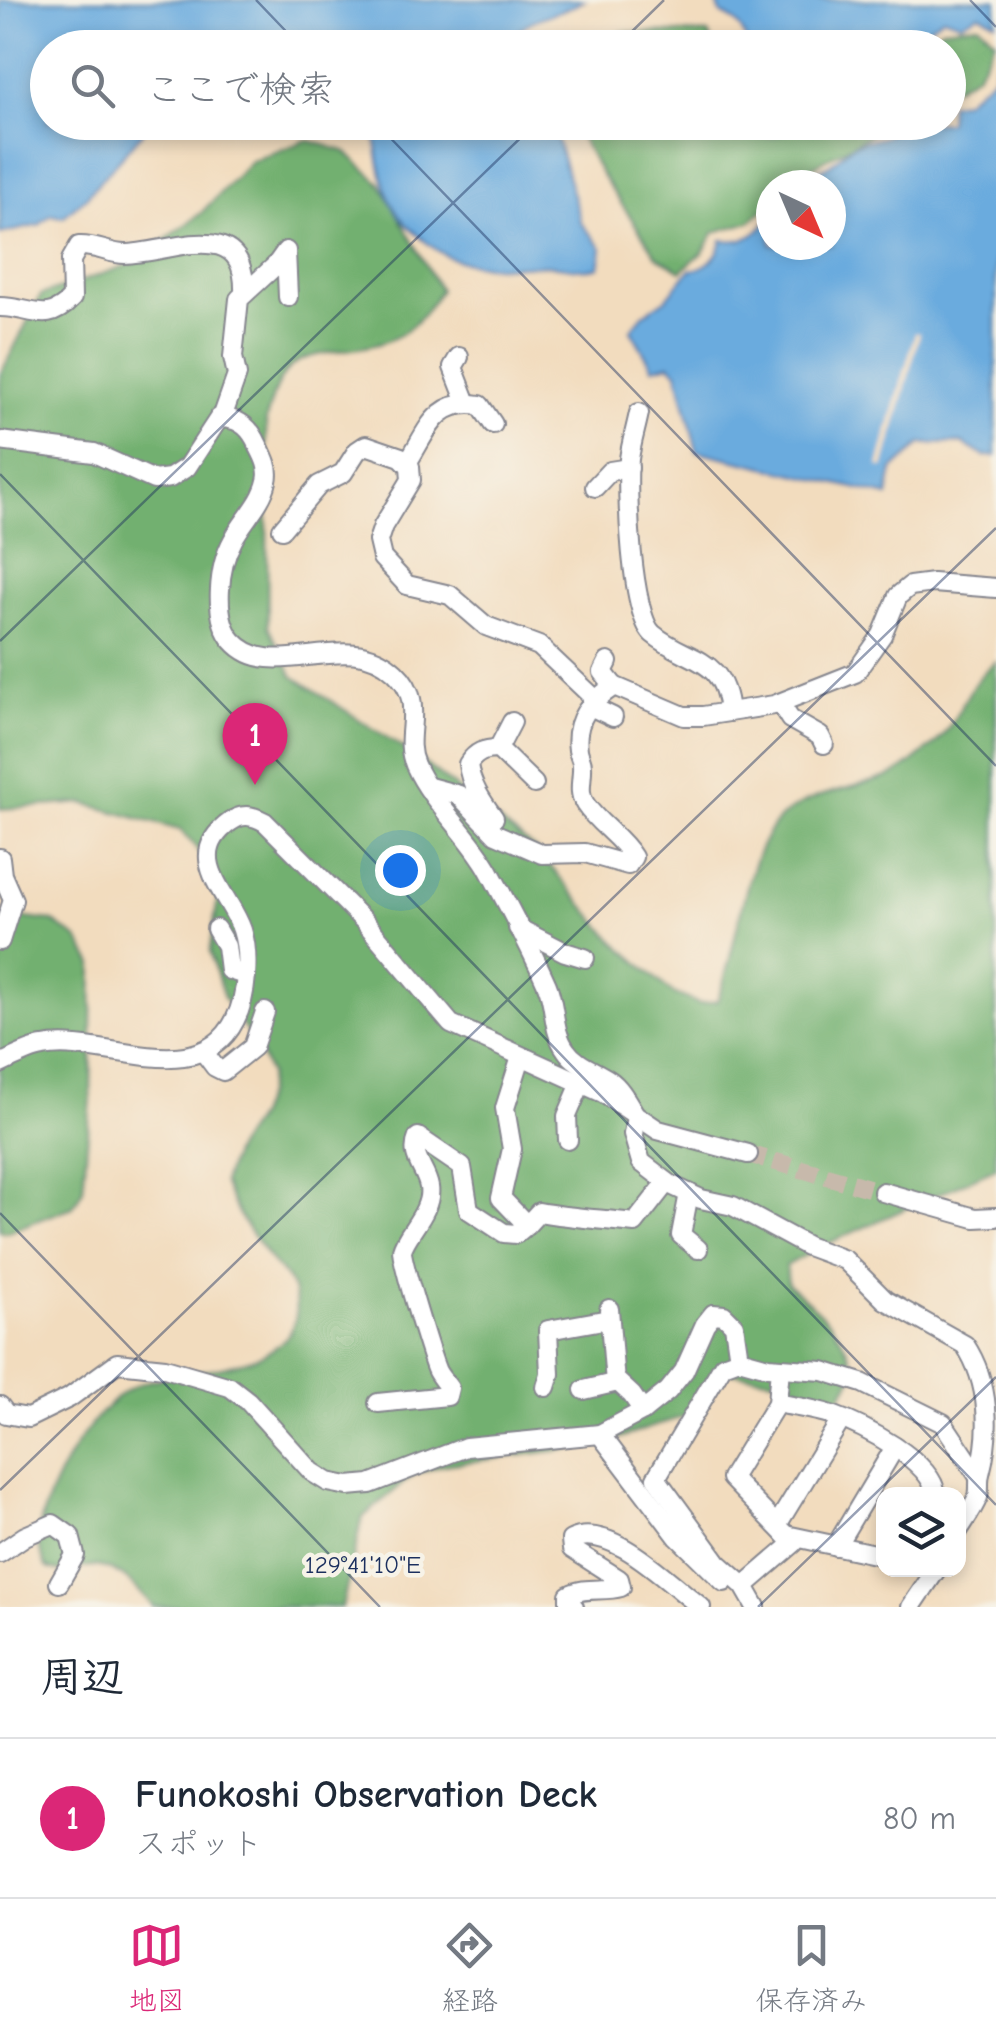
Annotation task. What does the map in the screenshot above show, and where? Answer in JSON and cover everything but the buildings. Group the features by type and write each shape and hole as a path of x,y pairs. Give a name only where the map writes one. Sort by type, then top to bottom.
{"street":[{"path":"0,307 46,315 61,310 72,298 72,260 80,246 93,245 121,254 189,243 222,246 238,258 245,272 244,294"},
{"path":"0,442 94,453 154,480 170,478 188,467 208,431 222,418 238,375 234,342 239,299 286,251 288,297"},
{"path":"459,357 453,367 467,402"},
{"path":"407,463 436,416 448,407 467,402 480,405 493,424"},
{"path":"639,414 629,468 631,542 644,617 650,632 708,664 727,692 728,712"},
{"path":"222,418 250,428 266,461 268,478 260,499 232,541 224,564 221,616 230,638 248,654 267,660 348,651 392,669 404,682 412,700 412,760 487,867 549,989 558,1038 574,1060 612,1082 636,1116 633,1134 641,1162 689,1193 733,1206 807,1246 845,1260 885,1300 965,1345 984,1392 988,1432 986,1471 966,1518"},
{"path":"282,529 320,485 343,472 366,445 401,457 410,466 410,480 378,541 382,558 396,576 407,585 450,594 486,626 540,646 592,702 613,717"},
{"path":"595,487 610,471 629,468"},
{"path":"608,662 603,672 614,686 684,716 728,712 780,702 855,672 882,635 898,596 910,586 934,583 996,588"},
{"path":"429,787 459,795 496,834 542,854 585,853 628,865 632,858 625,845 586,806 580,793 580,720 592,702 614,686"},
{"path":"780,702 790,720 820,736 824,744"},
{"path":"498,749 512,722"},
{"path":"488,825 494,819 477,794 468,764 484,749 498,749 534,784"},
{"path":"0,1064 42,1047 177,1058 217,1043 234,1024 241,1007 245,975 242,930 218,889 210,869 210,852 224,826 237,816 252,815 264,822 364,920 451,1024 603,1093 658,1130 748,1154"},
{"path":"0,858 2,875 13,900 0,940"},
{"path":"518,928 586,958"},
{"path":"216,929 226,946 229,970 245,975"},
{"path":"204,1050 215,1068 223,1071 253,1047 265,1012"},
{"path":"521,1056 505,1108 512,1149 502,1198 527,1225"},
{"path":"568,1140 567,1116 580,1083"},
{"path":"378,1403 447,1396 449,1388 436,1370 402,1250 427,1205 429,1187 416,1161 414,1145 418,1137 462,1167 469,1210 504,1232 516,1234 539,1212 635,1223 667,1182"},
{"path":"883,1192 976,1218 996,1218"},
{"path":"689,1193 681,1235 698,1249"},
{"path":"546,1388 550,1374 548,1330 609,1313 615,1383"},
{"path":"0,1406 6,1414 28,1418 69,1398 118,1364 165,1368 230,1387 248,1401 312,1472 328,1482 348,1486 370,1484 466,1446 600,1434 642,1412 668,1391 684,1371 713,1314 724,1315 734,1325 739,1359"},
{"path":"755,1607 744,1586 718,1563 656,1478 723,1366 739,1359 780,1368 823,1370 862,1383 944,1423 986,1471"},
{"path":"744,1586 794,1543 730,1478 778,1402 780,1368"},
{"path":"584,1390 615,1383 632,1394 642,1412"},
{"path":"778,1402 842,1420 906,1452 935,1487"},
{"path":"781,1530 842,1420"},
{"path":"600,1434 702,1564 755,1607"},
{"path":"836,1546 895,1447"},
{"path":"0,1553 53,1524 70,1536 75,1556 59,1583"},
{"path":"781,1530 876,1554"},
{"path":"574,1607 569,1603 570,1595 579,1590 621,1588 619,1579 572,1549 571,1540 591,1534 660,1572 702,1607"},
{"path":"912,1607 931,1577"}],"green space":[{"path":"979,24 995,40 977,74 966,80 966,30 939,30"},
{"path":"307,140 345,151 380,183 440,290 420,318 399,336 304,359 283,376 273,397 266,420 268,626 293,676 412,754 538,852 613,940 671,992 699,1004 717,1001 751,874 771,829 785,814 808,801 887,777 910,764 941,738 977,681 996,662 996,1168 786,1266 788,1284 838,1333 851,1357 855,1372 837,1403 782,1380 726,1372 688,1415 599,1445 443,1465 414,1474 363,1517 342,1607 153,1607 134,1586 111,1570 93,1566 60,1571 46,1567 38,1541 42,1519 71,1453 117,1398 151,1380 224,1367 269,1351 285,1338 295,1320 291,1285 244,1222 223,1182 234,1151 256,1118 269,1074 258,1049 224,998 210,952 218,898 213,877 194,844 180,830 83,803 0,809 0,375 41,295 134,263 200,214 251,161"},
{"path":"582,140 861,140 807,170 756,170 756,217 750,222 715,232 703,252 681,271 657,256"},
{"path":"0,915 52,921 78,939 93,964 91,1100 83,1189 73,1207 7,1232 0,1231"}],"water":[{"path":"0,0 585,0 520,30 30,30 30,140 136,140 63,217 51,215 39,225 0,234"},
{"path":"716,0 996,0 996,22 979,14 961,23 943,17 924,30 741,30 721,14"},
{"path":"996,63 996,456 984,456 962,443 921,444 893,470 888,496 697,451 677,372 670,364 653,368 631,330 644,314 666,299 690,270 711,261 722,240 739,240 756,232 756,260 846,260 846,170 821,170 858,143 872,140 966,140 966,99 995,75"},
{"path":"376,140 557,140 581,223 602,248 599,267 502,266 460,261 433,247 399,216 382,175"}],"pier":[{"path":"915,333 920,333 884,468 878,466"}],"tunnel":[{"path":"748,1154 883,1192"}],"place":[{"name":"Funokoshi Observation Deck","path":"255,785"}]}
